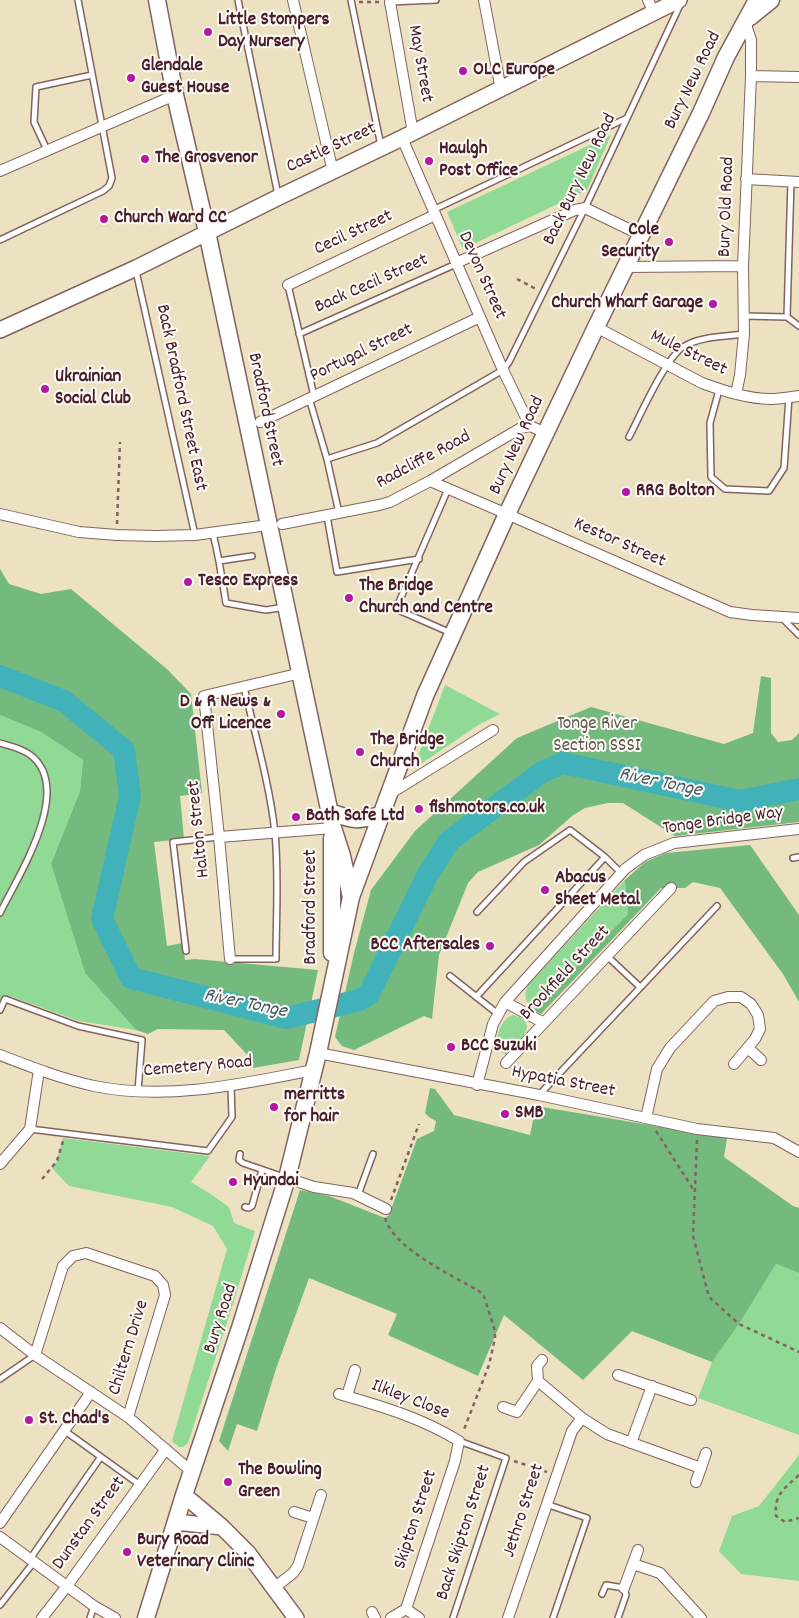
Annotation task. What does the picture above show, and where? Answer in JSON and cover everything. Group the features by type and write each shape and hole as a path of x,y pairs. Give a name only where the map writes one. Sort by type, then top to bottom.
{"main road":[{"name":"Bradford Street","path":"157,0 175,95 275,525 286,607 333,828 342,856 350,897"},
{"name":"Castle Street","path":"0,330 136,268 206,232 501,90 651,6 681,0"},
{"name":"Bury New Road","path":"350,897 425,696 452,634 596,327 726,57 756,0"},
{"name":"Bury New Road","path":"745,22 771,0"},
{"path":"330,812 353,820 381,815"},
{"name":"Bradford Street","path":"331,990 333,828"},
{"path":"331,990 350,897"},
{"name":"Bury Road","path":"146,1618 287,1178 318,1053 331,990"},
{"path":"184,1495 222,1527 248,1554 296,1618"},
{"path":"176,1522 222,1527"}],"street":[{"path":"293,0 333,172"},
{"path":"484,0 501,90"},
{"name":"May Street","path":"390,2 408,136"},
{"name":"Bury Old Road","path":"736,394 744,334 743,266 751,76 751,40 745,22"},
{"path":"751,76 799,78"},
{"path":"0,172 175,95"},
{"name":"Devon Street","path":"408,136 434,213 503,370 530,426"},
{"path":"746,179 795,181"},
{"path":"456,263 575,210 585,208 641,235"},
{"name":"Cecil Street","path":"288,285 434,213"},
{"path":"626,267 743,266"},
{"name":"Portugal Street","path":"260,422 480,317"},
{"name":"Mule Street","path":"596,327 702,383 719,390 770,399 794,397"},
{"path":"530,426 546,433"},
{"name":"Radcliffe Road","path":"0,514 79,532 117,535 195,535 275,525 390,502 521,428 530,426"},
{"name":"Kestor Street","path":"430,481 730,612 799,618"},
{"path":"244,686 301,673"},
{"name":"Halton Street","path":"230,960 204,696 244,686"},
{"path":"388,796 493,730"},
{"path":"219,837 333,828"},
{"name":"Tonge Bridge Way","path":"477,1084 493,1024 505,1002 622,873 644,855 674,843 799,829"},
{"name":"Brookfield Street","path":"506,1063 671,888"},
{"path":"646,1118 657,1069 670,1048 714,1001 728,996 741,997 751,1004 758,1015 760,1029 756,1040 734,1064"},
{"path":"505,1002 544,1023"},
{"path":"748,1048 761,1060"},
{"name":"Hypatia Street","path":"318,1053 539,1095 698,1129 774,1138 799,1152"},
{"name":"Cemetery Road","path":"0,1055 39,1070 95,1086 138,1091 187,1090 231,1086 313,1070"},
{"path":"0,1164 30,1129 39,1070"},
{"path":"287,1178 314,1187 346,1191 386,1209"},
{"name":"Chiltern Drive","path":"35,1355 63,1266 73,1256 86,1253 155,1276 163,1285 165,1295 128,1417"},
{"path":"0,1328 35,1355 128,1417 192,1472"},
{"path":"503,1407 517,1412 538,1381 537,1366 542,1360"},
{"name":"Ilkley Close","path":"355,1370 343,1395 401,1412 460,1441"},
{"path":"618,1374 691,1400"},
{"path":"538,1381 582,1418 607,1434 701,1468"},
{"path":"630,1443 652,1386"},
{"path":"0,1523 91,1392"},
{"name":"Jethro Street","path":"508,1618 555,1475 572,1430 582,1418"},
{"name":"Skipton Street","path":"406,1609 460,1441"},
{"name":"Dunstan Street","path":"42,1618 68,1586 166,1449"},
{"path":"696,1482 706,1453"},
{"path":"274,1588 293,1573 298,1566 320,1495"},
{"path":"294,1512 313,1518"},
{"path":"0,1537 94,1606 115,1618"},
{"path":"624,1588 638,1550"},
{"path":"633,1564 660,1574 701,1618"},
{"path":"391,1618 406,1609 418,1618"}],"lane":[{"path":"0,240 103,191 109,186 112,178 78,0"},
{"path":"238,0 279,197"},
{"path":"390,2 436,0"},
{"name":"Back Bury New Road","path":"503,370 509,362 585,208 681,0"},
{"path":"351,1 382,148"},
{"path":"47,150 34,122 36,87 92,75"},
{"path":"434,213 627,118"},
{"path":"787,317 795,181"},
{"name":"Back Cecil Street","path":"299,334 456,263"},
{"name":"Back Bradford Street East","path":"136,268 195,535"},
{"path":"288,285 311,397 328,460 339,513"},
{"path":"744,316 787,317 799,326"},
{"path":"629,437 668,365 682,348 698,340 744,334"},
{"path":"328,460 377,443 503,370"},
{"path":"719,390 710,423 711,477 725,489 769,491 784,468 794,397"},
{"path":"448,489 396,609 452,634"},
{"path":"327,516 337,572 418,559"},
{"path":"213,532 220,561 226,603 266,610 286,607"},
{"path":"220,561 252,556"},
{"path":"781,617 799,635"},
{"path":"230,960 276,959 277,892 275,833 244,686"},
{"path":"0,743 29,754 39,765 45,776 47,787 45,816 32,849 0,913"},
{"path":"476,912 524,862 570,830 622,873"},
{"path":"186,951 172,842 219,837"},
{"path":"476,997 605,857"},
{"path":"793,858 799,857"},
{"path":"539,1095 717,906"},
{"path":"607,956 640,987"},
{"path":"450,976 498,1014"},
{"path":"0,1010 5,999 78,1026 142,1040 138,1091"},
{"path":"30,1129 208,1151 232,1117 231,1086"},
{"path":"240,1154 241,1162 287,1178"},
{"path":"358,1195 373,1154"},
{"path":"245,1207 249,1208 252,1206 262,1170"},
{"path":"0,1379 35,1355"},
{"path":"65,1431 140,1485"},
{"path":"460,1441 506,1458"},
{"path":"0,1604 32,1560 100,1458"},
{"name":"Back Skipton Street","path":"453,1618 506,1458"},
{"path":"546,1504 587,1518 553,1618"},
{"path":"602,1594 606,1585 624,1588 626,1595 618,1618"},
{"path":"90,1618 94,1606"}],"path":[{"path":"351,1 390,2"},
{"path":"517,279 543,293"},
{"path":"117,535 120,442"},
{"path":"420,1124 386,1209 385,1218 388,1226 397,1238 435,1266 479,1291 484,1296 495,1338 489,1365 460,1441"},
{"path":"698,1129 693,1236 709,1297 739,1324 799,1352"},
{"path":"42,1178 57,1161 64,1133"},
{"path":"666,1146 694,1191"},
{"path":"506,1458 555,1475"},
{"path":"799,1475 780,1492 775,1505 776,1516 785,1522 799,1518"}],"green space":[{"path":"611,135 587,190 463,249 447,212"},
{"path":"0,569 9,584 41,594 71,589 168,670 191,694 202,793 180,796 184,839 154,842 167,946 183,943 185,960 195,959 318,970 299,1060 253,1068 253,1061 224,1030 158,1029 148,1034 136,1030 85,973 51,864 80,791 83,760 41,732 0,715"},
{"name":"Tonge River Section SSSI","path":"761,676 771,678 771,733 778,742 792,740 799,733 799,822 675,836 623,803 608,803 585,808 572,816 539,845 478,872 468,883 439,955 432,1019 424,1016 354,1050 342,1046 335,1037 354,953 371,890 415,831 517,738 591,707 724,744 753,733"},
{"path":"445,685 500,714 480,724 413,769"},
{"path":"0,715 41,732 83,760 80,791 51,864 85,973 136,1030 79,1021 3,995 0,1002"},
{"path":"750,845 799,915 799,1002 783,974 720,888 693,882 685,888 661,888 541,1014 534,1010 628,914 625,880 645,862 666,853"},
{"path":"625,880 628,914 534,1010 526,999 528,985"},
{"path":"513,1015 522,1018 527,1028 522,1039 508,1056 494,1047 502,1024"},
{"path":"430,1088 435,1089 454,1115 530,1135 536,1106 727,1138 724,1157 793,1206 799,1208 799,1273 776,1264 739,1324 712,1362 632,1331 583,1380 504,1315 478,1376 388,1335 397,1314 309,1278 276,1369 257,1431 237,1424 228,1451 219,1441 300,1190 329,1196 385,1218 389,1215 417,1139 434,1131 436,1121 425,1113"},
{"path":"63,1138 210,1156 191,1182 229,1207 234,1223 255,1231 188,1443 183,1447 179,1447 172,1441 227,1249 213,1226 172,1207 69,1186 52,1168 57,1161"},
{"path":"776,1264 799,1273 799,1435 698,1398 712,1362 739,1324"},
{"path":"799,1455 799,1581 741,1574 719,1551 732,1516 759,1506"}],"waterway":[{"name":"River Tonge","path":"0,676 64,701 124,750 130,796 102,919 131,978 287,1018 359,1000 369,994 428,874 449,841 542,772 563,763 740,801 799,789"}],"place":[{"name":"Little Stompers Day Nursery","path":"208,32"},
{"name":"OLC Europe","path":"463,71"},
{"name":"Glendale Guest House","path":"131,78"},
{"name":"The Grosvenor","path":"145,159"},
{"name":"Haulgh Post Office","path":"429,161"},
{"name":"Church Ward CC","path":"104,219"},
{"name":"Cole Security","path":"669,242"},
{"name":"Church Wharf Garage","path":"713,304"},
{"name":"Ukrainian Social Club","path":"45,389"},
{"name":"RRG Bolton","path":"626,492"},
{"name":"Tesco Express","path":"188,582"},
{"name":"The Bridge Church and Centre","path":"349,598"},
{"name":"D & R News & Off Licence","path":"281,714"},
{"name":"The Bridge Church","path":"360,752"},
{"name":"fishmotors.co.uk","path":"419,809"},
{"name":"Bath Safe Ltd","path":"296,817"},
{"name":"Abacus Sheet Metal","path":"545,890"},
{"name":"BCC Aftersales","path":"490,946"},
{"name":"BCC Suzuki","path":"451,1047"},
{"name":"merritts for hair","path":"274,1107"},
{"name":"SMB","path":"505,1114"},
{"name":"Hyundai","path":"233,1182"},
{"name":"St. Chad's","path":"29,1420"},
{"name":"The Bowling Green","path":"228,1482"},
{"name":"Bury Road Veterinary Clinic","path":"127,1552"}]}
